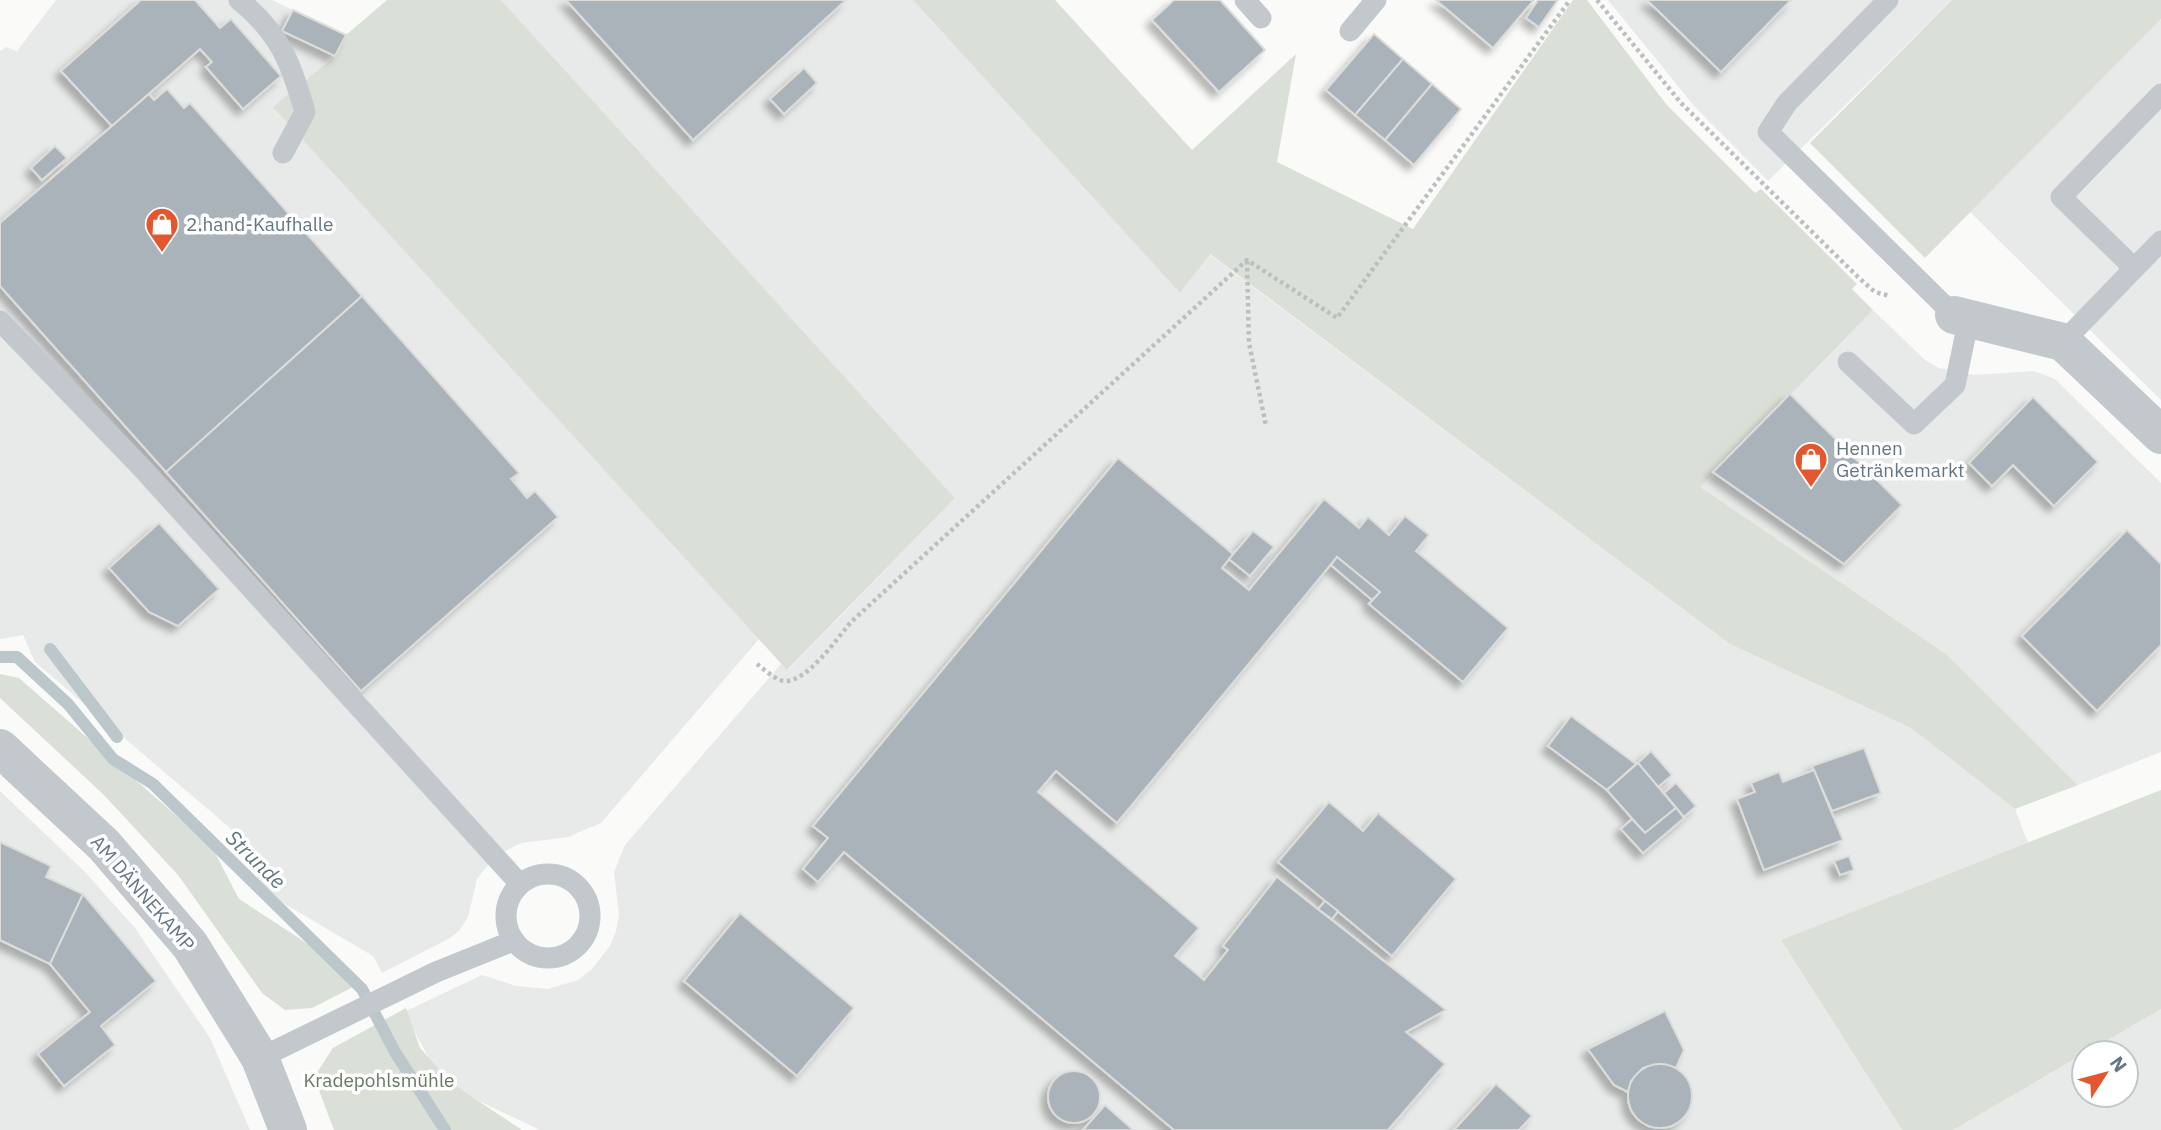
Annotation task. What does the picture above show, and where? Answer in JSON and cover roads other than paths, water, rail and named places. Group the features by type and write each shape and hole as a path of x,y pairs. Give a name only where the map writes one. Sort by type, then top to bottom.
{"street":[{"path":"1961,317 2063,342 2161,435"},
{"name":"AM DÄNNEKAMP","path":"0,748 104,845 190,945 260,1058 288,1130"}],"lane":[{"path":"239,0 276,37 292,65 305,112 283,153"},
{"path":"1245,0 1261,18"},
{"path":"1350,31 1376,0"},
{"path":"1847,362 1914,424 1955,385 1961,317 1768,132 1787,103 1888,0"},
{"path":"2134,268 2061,197 2161,94"},
{"path":"2063,342 2161,241"},
{"path":"0,321 140,466 520,884"},
{"path":"549,873 564,876 577,884 588,899 591,917 589,932 580,945 565,956 546,959 527,953 513,941 507,927 505,911 510,896 520,884 533,876 549,873"},
{"path":"260,1058 392,996 436,972 513,941"}],"waterway":[{"path":"50,649 117,737"},
{"name":"Strunde","path":"0,657 17,657 68,704 113,759 153,784 362,989 395,1052 445,1130"}],"place":[{"name":"2.hand-Kaufhalle","path":"162,254"},
{"name":"Hennen Getränkemarkt","path":"1811,489"}],"park label":[{"name":"Kradepohlsmühle","path":"379,1080"}]}
